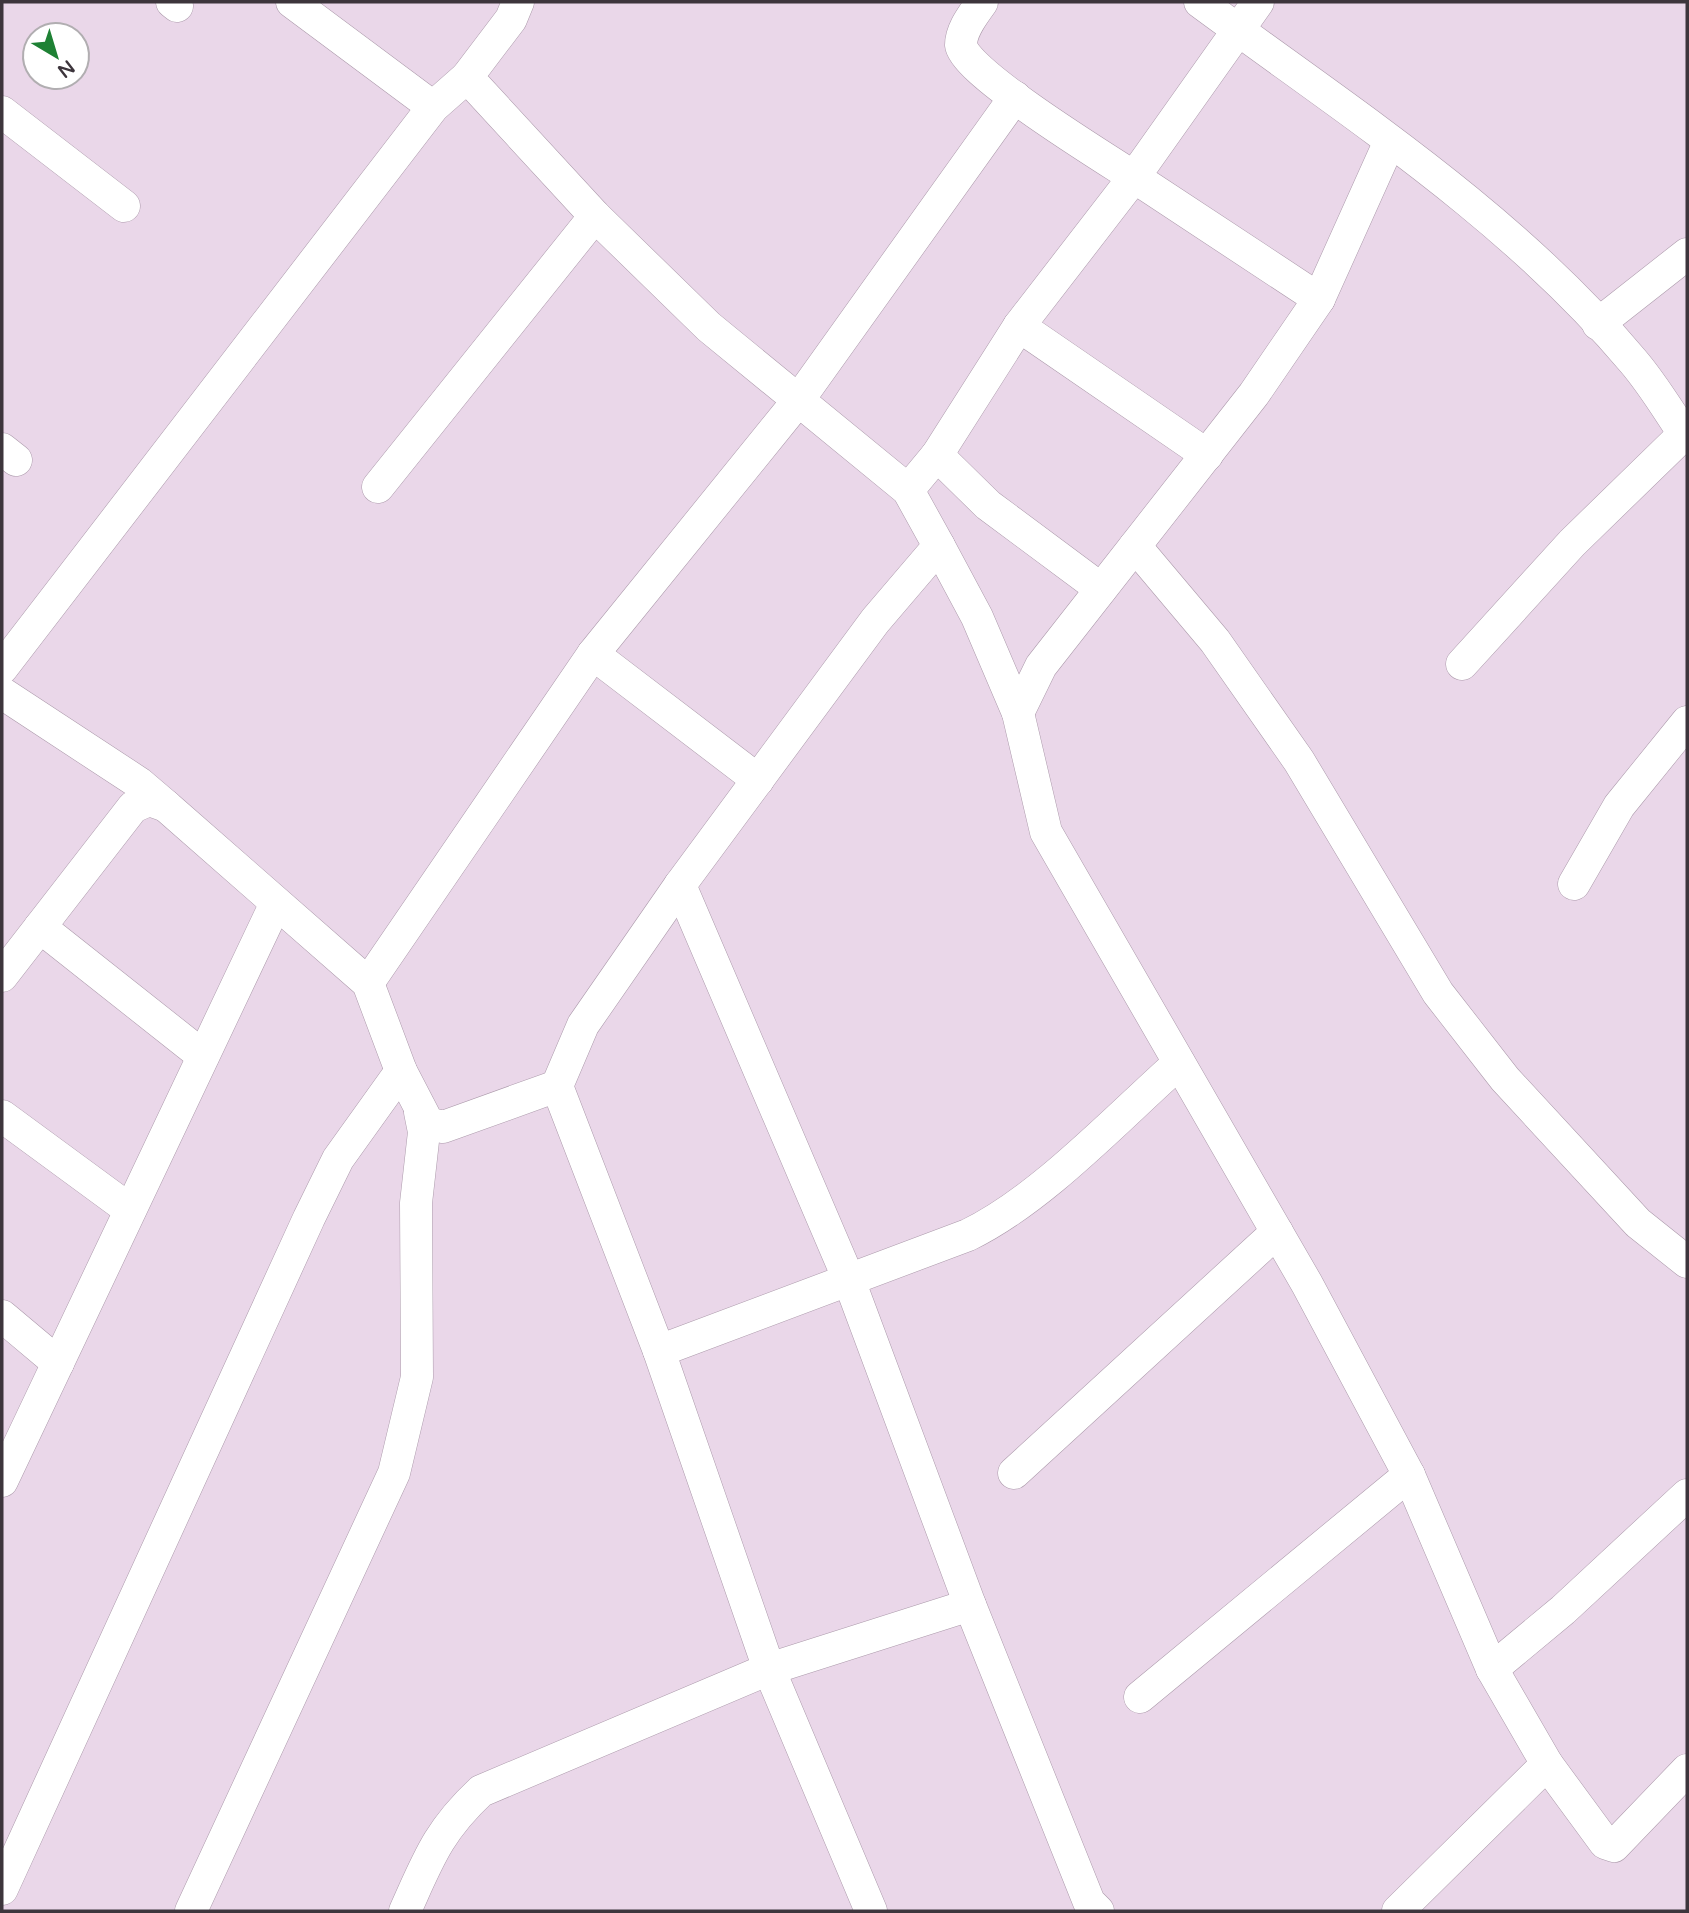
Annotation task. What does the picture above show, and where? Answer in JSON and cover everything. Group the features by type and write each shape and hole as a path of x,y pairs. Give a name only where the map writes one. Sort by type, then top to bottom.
{"street":[{"path":"292,2 433,107"},
{"path":"2,668 433,107 467,78 511,19 518,2"},
{"path":"982,2 965,29 961,46 968,60 1015,97 1319,299"},
{"path":"1200,2 1473,203 1535,259 1633,360 1686,436 1572,543 1462,664"},
{"path":"908,490 937,455 1019,326 1134,177 1258,2"},
{"path":"467,78 595,216 709,327 797,402 908,490 976,617 1018,713 1046,832 1277,1231 1409,1475 1492,1669 1547,1764 1605,1843 1614,1846 1687,1770"},
{"path":"368,983 593,654 797,402 1015,97"},
{"path":"2,112 124,206"},
{"path":"1018,713 1041,666 1254,394 1319,299 1390,141"},
{"path":"378,488 595,216"},
{"path":"1598,324 1687,254"},
{"path":"1019,326 1207,455"},
{"path":"937,455 988,505 1101,589"},
{"path":"871,1911 769,1669 659,1351 557,1086 583,1025 681,886 875,621 939,546"},
{"path":"1135,546 1215,640 1299,761 1438,993 1505,1079 1637,1223 1687,1262"},
{"path":"593,654 758,780"},
{"path":"2,693 139,783 368,983 401,1071 428,1123 443,1126 557,1086"},
{"path":"1574,884 1619,806 1687,722"},
{"path":"2,976 133,807 149,800 166,806"},
{"path":"681,886 849,1280 970,1605 1089,1902 1098,1911"},
{"path":"2,1481 276,903"},
{"path":"40,927 203,1056"},
{"path":"659,1351 849,1280 996,1221 1041,1186 1179,1063"},
{"path":"2,1889 309,1218 338,1159 401,1071"},
{"path":"191,1911 394,1473 417,1377 416,1203 424,1132 421,1112"},
{"path":"2,1116 130,1210"},
{"path":"1014,1473 1277,1231"},
{"path":"2,1316 58,1363"},
{"path":"1140,1697 1409,1475"},
{"path":"1492,1669 1563,1610 1687,1495"},
{"path":"405,1911 439,1837 456,1814 481,1791 769,1669 970,1605"},
{"path":"1398,1911 1547,1764"}]}
